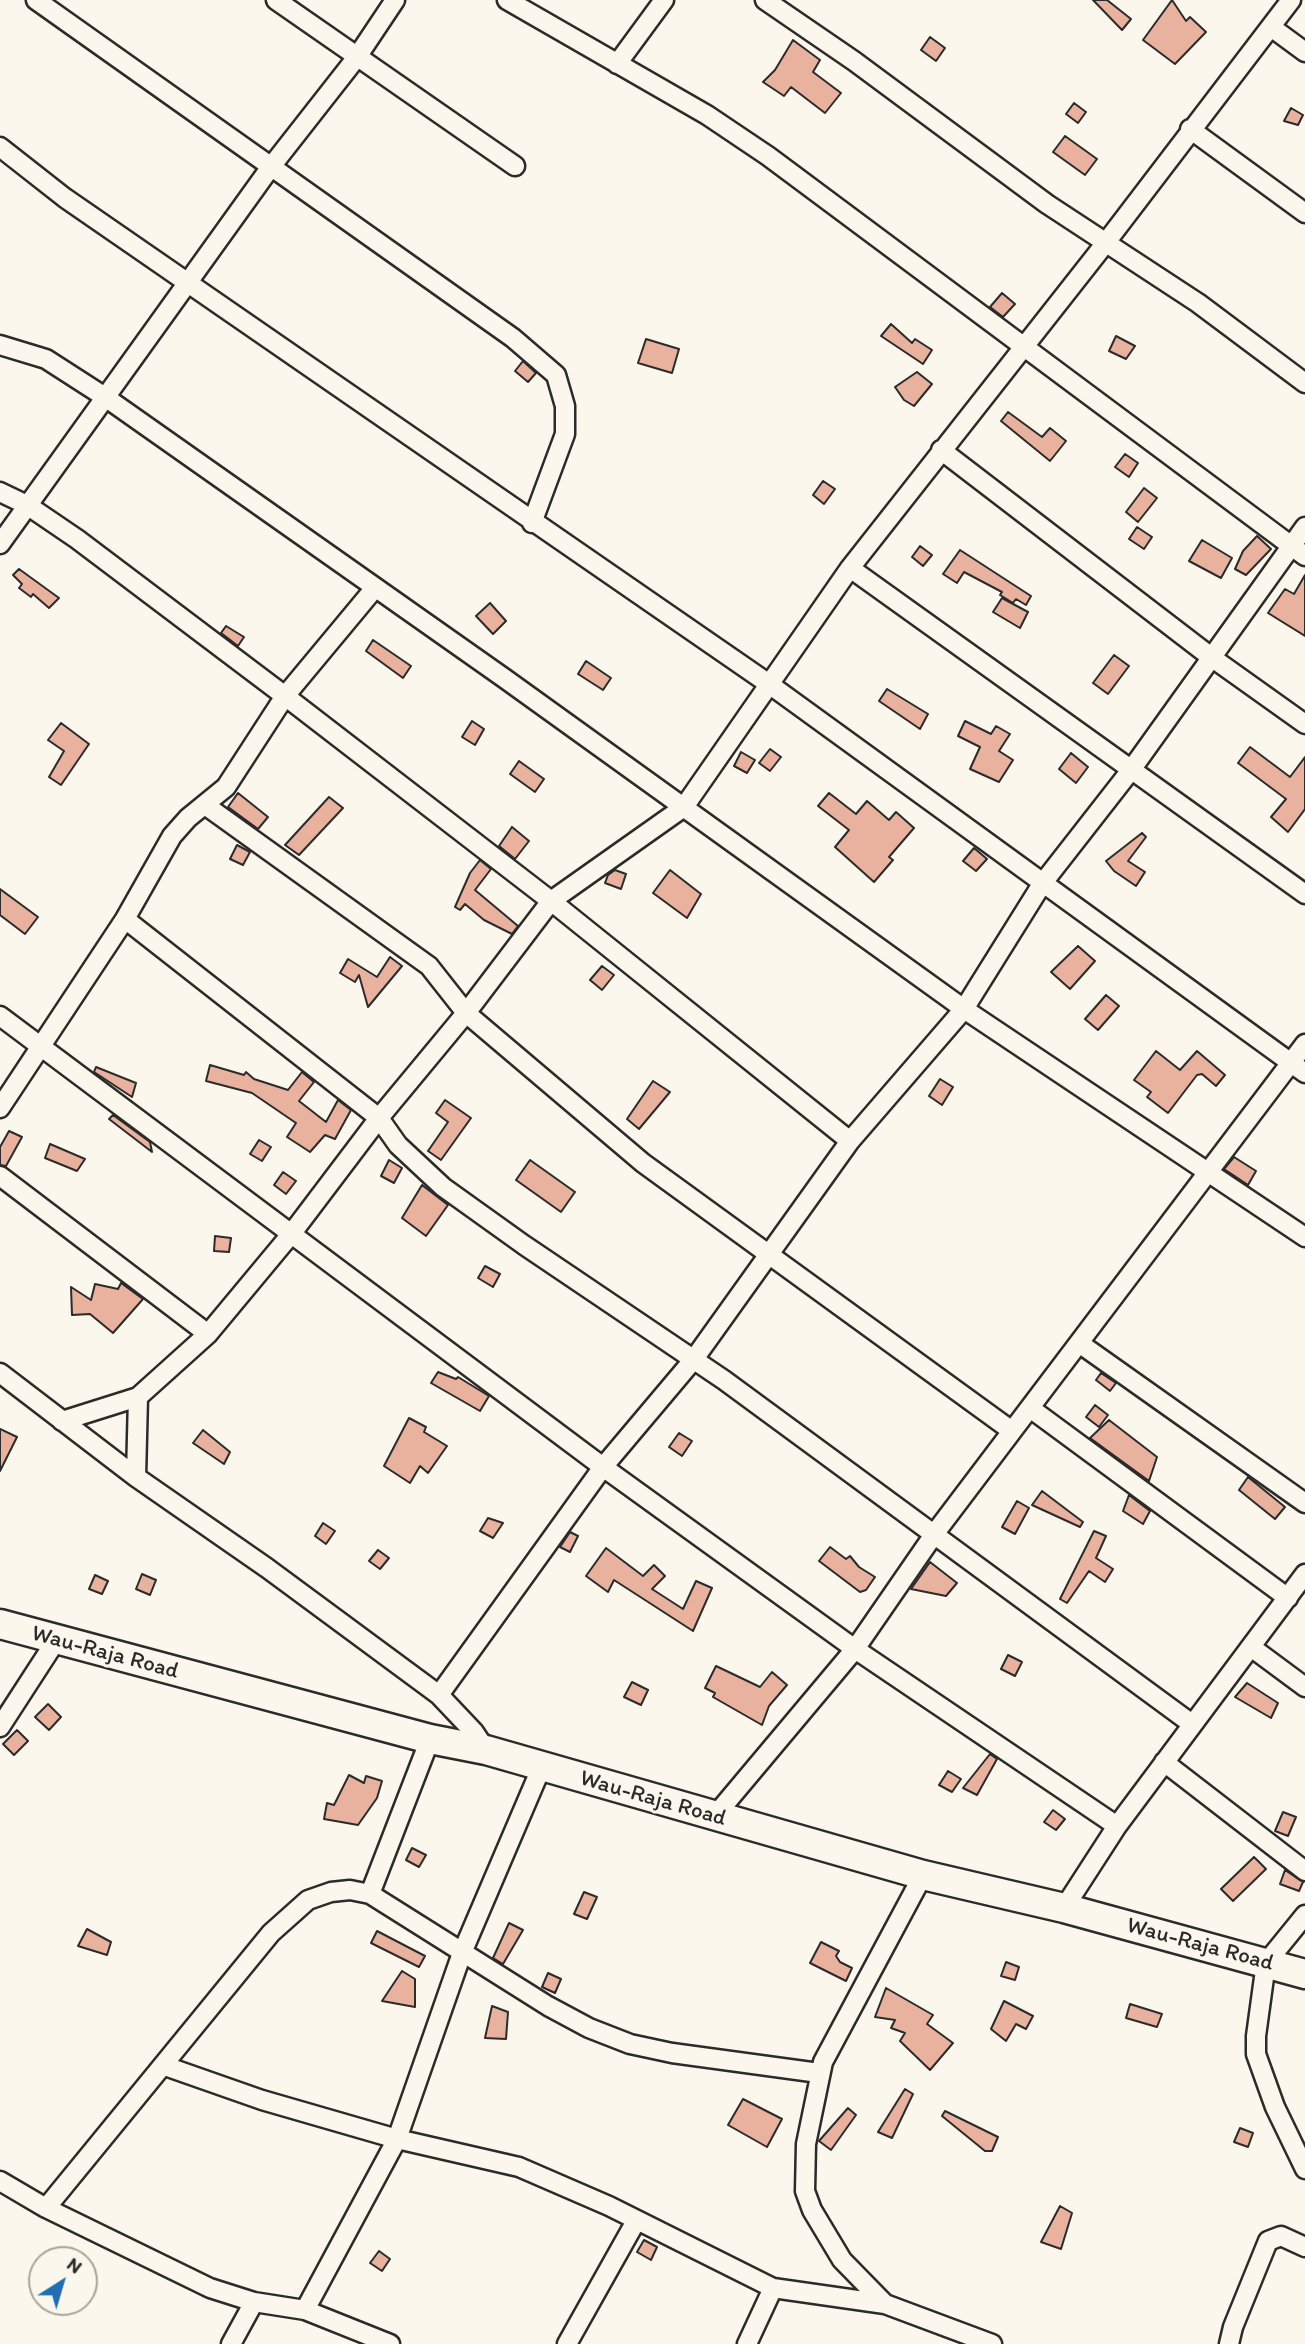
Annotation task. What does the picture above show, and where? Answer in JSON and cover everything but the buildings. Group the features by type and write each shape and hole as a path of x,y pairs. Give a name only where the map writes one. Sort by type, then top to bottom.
{"main road":[{"name":"Wau-Raja Road","path":"0,1624 430,1738 486,1750 923,1875 1064,1908 1305,1974"}],"street":[{"path":"36,0 513,338 556,375 565,406 565,434 532,523"},
{"path":"276,0 515,166"},
{"path":"0,544 270,168 357,57 396,0"},
{"path":"507,0 707,115 768,156 1298,551"},
{"path":"617,64 664,0"},
{"path":"765,0 854,61 1104,245 1198,303 1305,383"},
{"path":"62,1421 138,1396 208,1334 292,1233 379,1118 466,1013 551,901 684,807 850,569 1104,245 1291,0"},
{"path":"1271,27 1305,51"},
{"path":"1190,129 1305,214"},
{"path":"0,147 65,198 435,451 532,523 769,684 1298,1068"},
{"path":"0,345 46,359 105,397 964,1009 1305,1237"},
{"path":"941,450 1211,657 1305,724"},
{"path":"0,492 27,505 285,696 551,901 850,1141"},
{"path":"439,1695 603,1467 694,1359 772,1254 850,1141 964,1009 1042,884 1131,770 1211,657 1298,551 1305,527"},
{"path":"850,569 1305,894"},
{"path":"0,1108 125,919 172,836 226,787 285,696 374,589"},
{"path":"205,805 429,966 466,1013 643,1163 772,1254 1012,1432"},
{"path":"125,919 379,1118 398,1145 443,1186 536,1253 694,1359 935,1533 1192,1724"},
{"path":"0,1016 603,1467 855,1649 1117,1826"},
{"path":"714,1817 855,1649 935,1533 1210,1171 1298,1068 1305,1044"},
{"path":"0,1176 208,1334"},
{"path":"1079,1343 1305,1503"},
{"path":"0,1373 136,1477 278,1575 439,1695 474,1732 486,1750"},
{"path":"136,1477 138,1396"},
{"path":"1030,1408 1288,1598"},
{"path":"1064,1908 1117,1826 1305,1574"},
{"path":"0,1727 57,1639"},
{"path":"1251,1647 1305,1687"},
{"path":"370,1894 430,1738"},
{"path":"1164,1762 1305,1871"},
{"path":"305,2310 397,2139 462,1953 542,1766"},
{"path":"885,2304 842,2260 812,2210 805,2191 806,2144 819,2073 864,1981 923,1875"},
{"path":"46,2208 271,1933 307,1900 350,1890 370,1894 462,1953 589,2028 630,2044 672,2053 819,2073"},
{"path":"1305,1915 1266,1963 1256,2036 1256,2054 1275,2107 1305,2169"},
{"path":"164,2066 261,2100 397,2139 519,2167 566,2186 773,2287 885,2304 992,2344"},
{"path":"0,2181 46,2208 210,2288 254,2302 305,2310 390,2344"},
{"path":"566,2344 636,2221"},
{"path":"1229,2344 1233,2327 1268,2241 1281,2236 1305,2247"},
{"path":"747,2344 773,2287"},
{"path":"231,2344 254,2302"}]}
